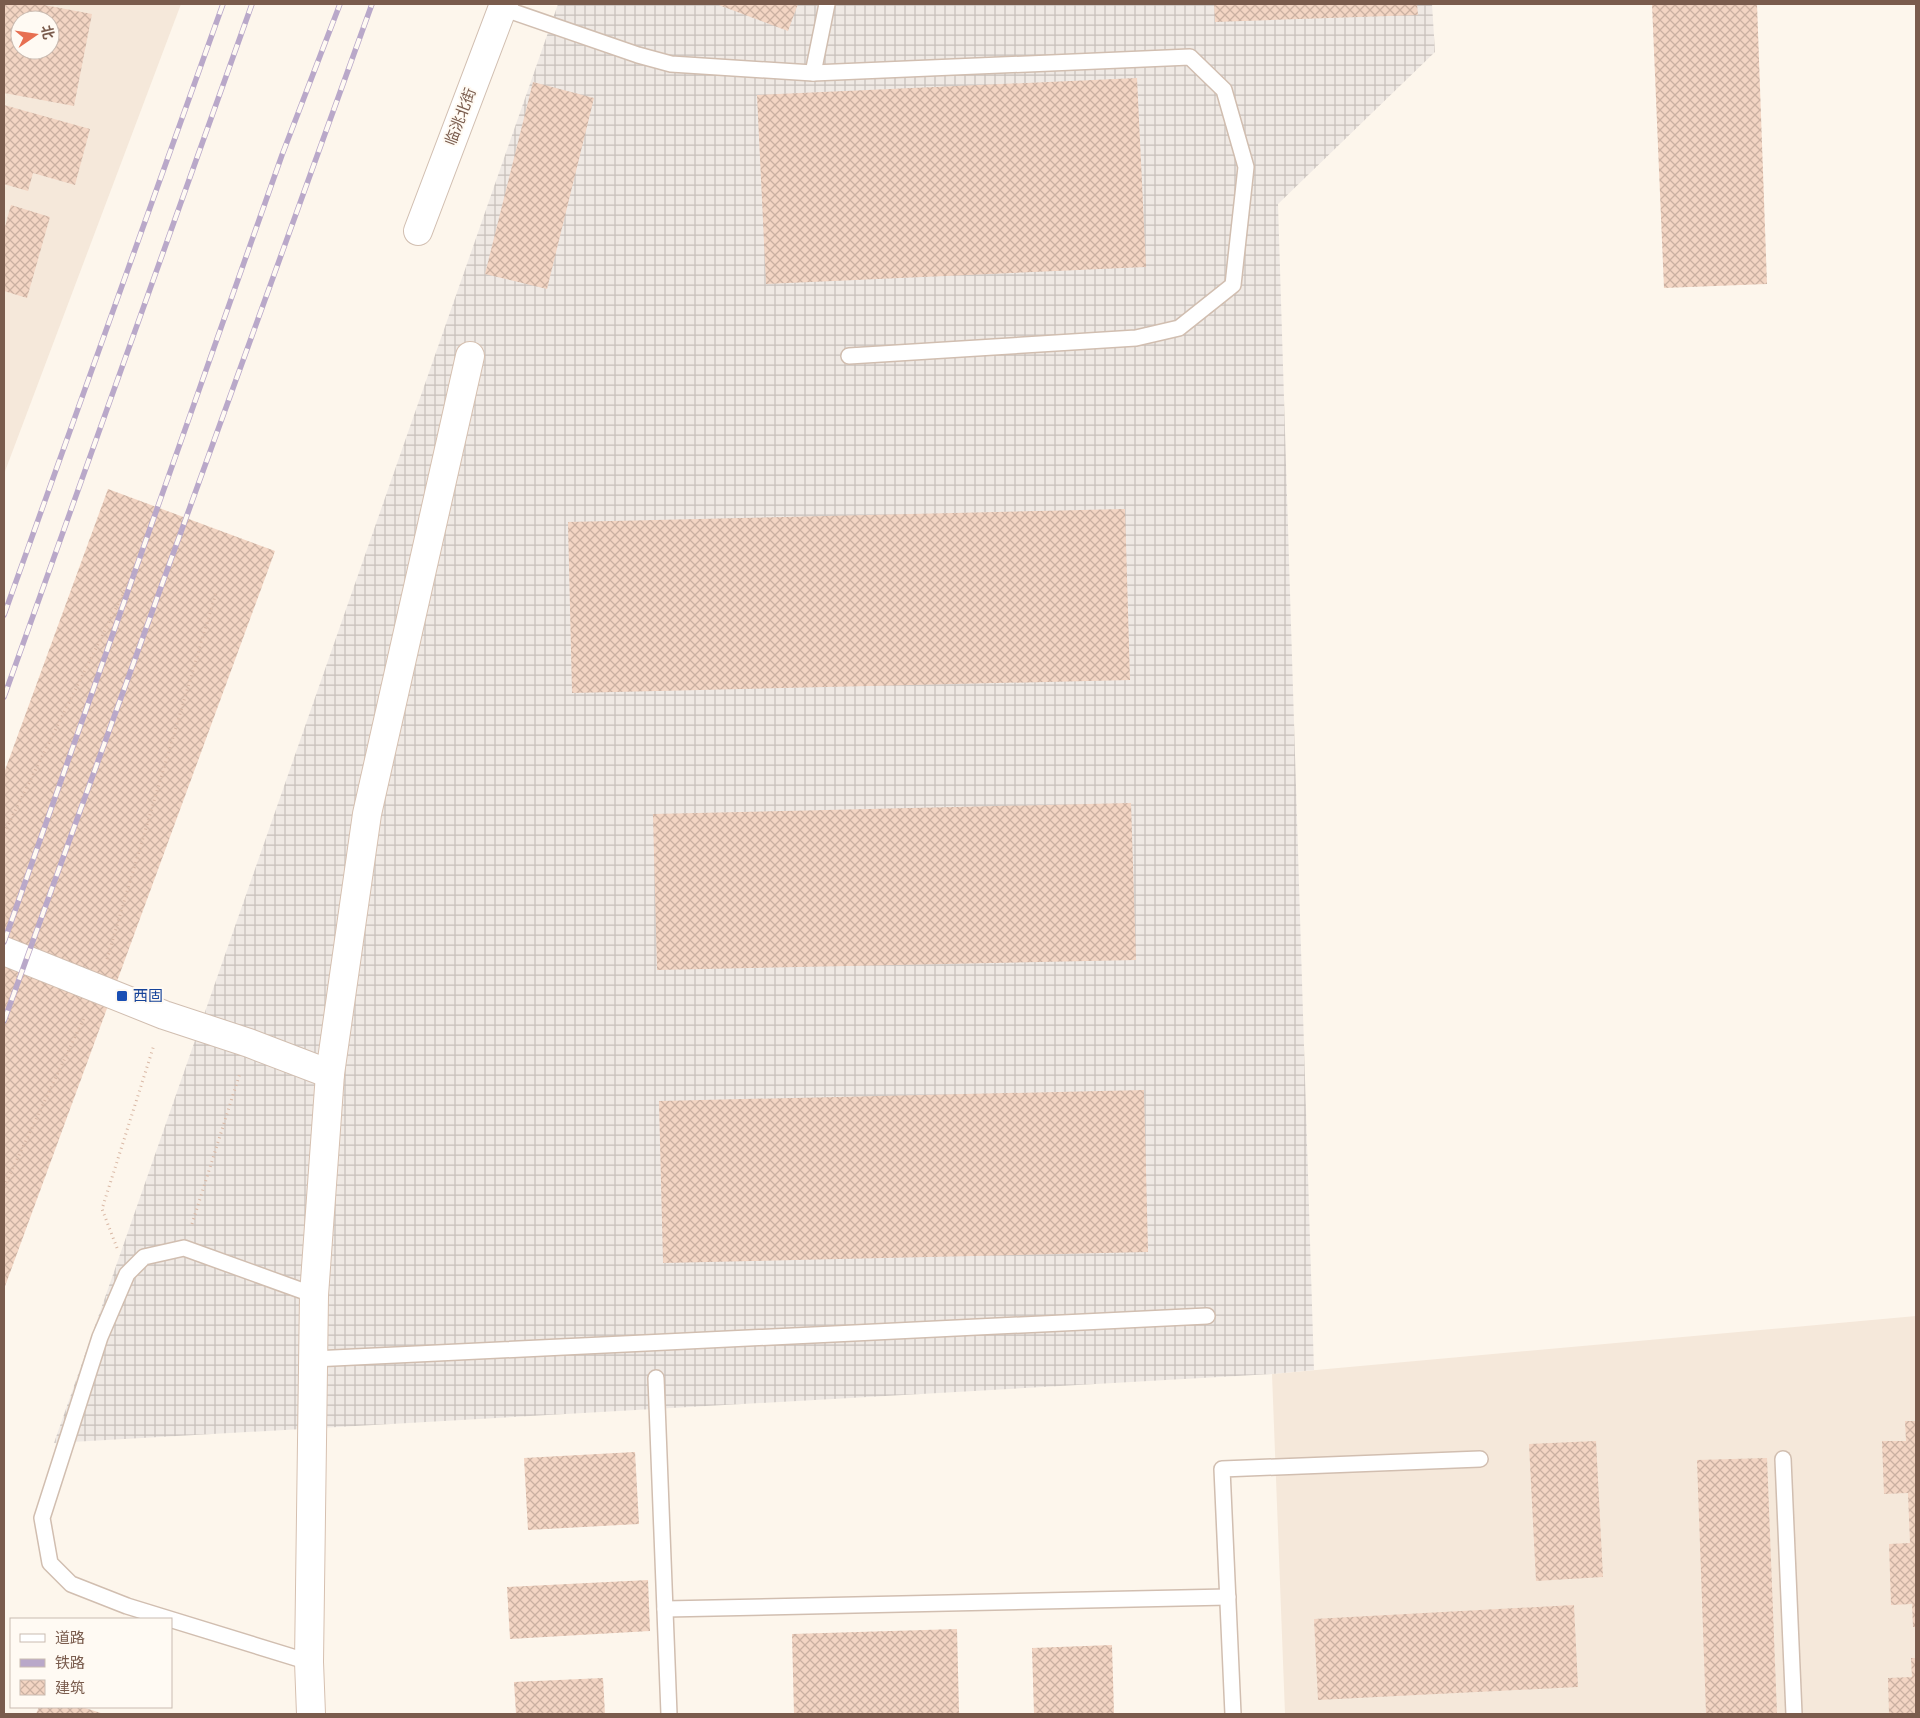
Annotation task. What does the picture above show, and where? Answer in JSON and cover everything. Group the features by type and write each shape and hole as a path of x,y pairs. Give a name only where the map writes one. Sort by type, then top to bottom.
{"street":[{"name":"临洮北街","path":"418,231 503,6"},
{"path":"311,1714 309,1662 314,1295 330,1074 367,814 470,356"},
{"path":"4,951 164,1015 249,1043 330,1074"}],"lane":[{"path":"813,73 827,4"},
{"path":"503,6 629,52 671,64 813,73 1190,57 1224,90 1246,167 1234,285 1179,328 1136,338 848,356"},
{"path":"166,1618 127,1606 72,1584 50,1563 42,1518 100,1337 127,1274 144,1257 184,1248 314,1295"},
{"path":"313,1359 1207,1316"},
{"path":"656,1378 669,1714"},
{"path":"1783,1459 1794,1714"},
{"path":"1234,1714 1222,1469 1480,1460"},
{"path":"665,1609 1228,1597"},
{"path":"172,1620 309,1662"}],"path":[{"path":"4,833 140,560"},
{"path":"4,1188 98,988 216,593"},
{"path":"127,1274 102,1209 164,1015"},
{"path":"184,1248 249,1043"}],"shaded area":[{"path":"4,4 181,4 4,474"},
{"path":"558,4 1432,4 1435,52 1278,204 1314,1370 1272,1374 54,1443"},
{"path":"1916,1316 1916,1714 1285,1714 1272,1374"}],"building":[{"path":"4,4 39,4 92,14 74,106 4,93"},
{"path":"716,4 798,4 788,31"},
{"path":"1214,4 1417,4 1418,15 1215,22"},
{"path":"1652,4 1757,4 1767,284 1664,288"},
{"path":"1137,78 1146,267 766,284 757,95"},
{"path":"533,82 594,98 547,289 485,274"},
{"path":"4,105 90,129 75,185 33,173 28,191 4,184"},
{"path":"11,205 50,217 27,298 4,291 4,230"},
{"path":"108,489 275,551 4,1289 4,773"},
{"path":"1125,509 1130,680 572,693 568,522"},
{"path":"1131,803 1136,960 657,970 653,814"},
{"path":"1144,1090 1148,1252 663,1263 659,1101"},
{"path":"1905,1421 1916,1421 1916,1627 1913,1627 1912,1604 1891,1605 1889,1544 1910,1543 1908,1493 1884,1494 1882,1441 1906,1441"},
{"path":"1596,1441 1603,1577 1536,1581 1529,1444"},
{"path":"635,1452 639,1524 528,1530 524,1458"},
{"path":"1767,1458 1777,1714 1706,1714 1697,1460"},
{"path":"648,1580 650,1631 510,1639 507,1587"},
{"path":"1574,1605 1578,1687 1318,1700 1314,1619"},
{"path":"957,1629 959,1713 794,1714 792,1634"},
{"path":"1112,1645 1114,1714 1034,1714 1032,1648"},
{"path":"1911,1658 1916,1658 1916,1714 1889,1714 1888,1678 1912,1677"},
{"path":"603,1678 605,1714 516,1714 514,1682"},
{"path":"39,1708 85,1708 104,1714 36,1714"}],"railway":[{"path":"4,615 223,4"},
{"path":"4,697 252,4"},
{"path":"4,942 282,155 340,4"},
{"path":"4,1021 372,4"}],"place":[{"name":"西固","path":"122,996"}]}
